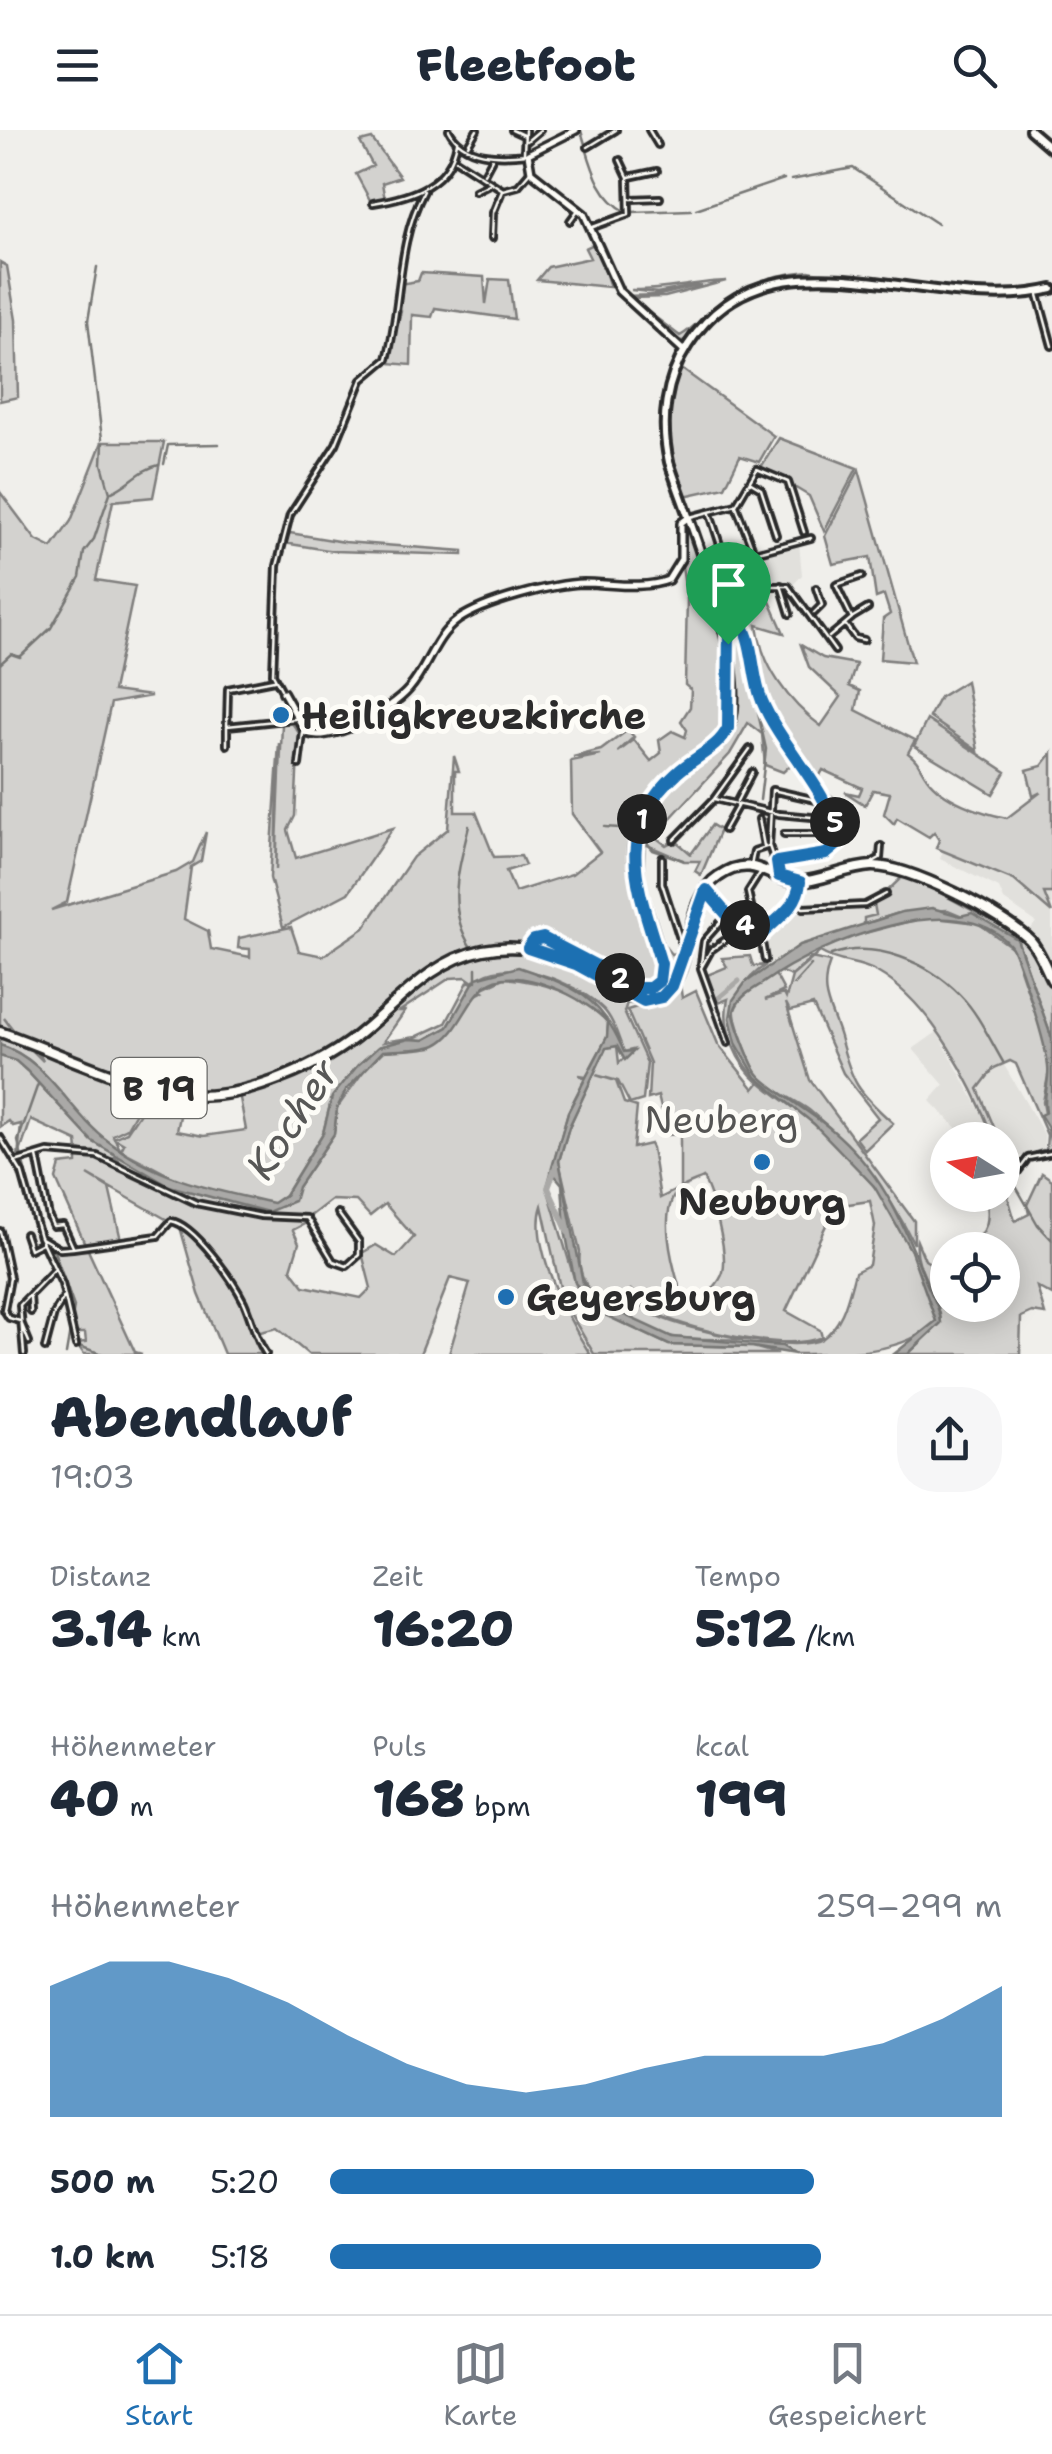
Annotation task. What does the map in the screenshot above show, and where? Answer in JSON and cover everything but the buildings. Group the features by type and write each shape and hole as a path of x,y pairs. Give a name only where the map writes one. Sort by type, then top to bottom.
{"main road":[{"path":"1030,130 1052,149"},
{"path":"528,948 534,940 543,938 639,988 650,988 659,981 661,964 634,867 636,838 645,811 664,784 726,733 732,702 728,644 665,443 666,402 684,351 726,305 755,288 792,278 841,277 980,297 1052,289"},
{"path":"706,890 721,874 761,868 800,882 883,866 917,877 1025,936 1052,980"},
{"name":"B 19","path":"0,1032 189,1095 222,1094 321,1060 361,1034 440,967 483,950 528,948 562,958 626,995 648,1001 669,990 706,890"}],"street":[{"path":"468,146 477,130"},
{"path":"512,130 526,139"},
{"path":"525,130 532,172 578,209 592,227 619,291 684,351"},
{"path":"526,139 540,130"},
{"path":"448,132 457,142 493,158 526,154 576,130"},
{"path":"588,147 616,130"},
{"path":"649,130 658,145"},
{"path":"299,765 304,731 274,680 278,554 296,504 336,444 362,380 387,360 400,269 414,211 424,191 454,160 457,142"},
{"path":"483,175 493,158"},
{"path":"454,160 503,190 518,186 532,172"},
{"path":"592,227 629,214 628,178 620,160"},
{"path":"628,178 657,171"},
{"path":"475,190 490,183"},
{"path":"492,238 493,213 503,190"},
{"path":"373,203 424,191"},
{"path":"630,199 660,198"},
{"path":"570,221 578,209"},
{"path":"1037,292 1052,346"},
{"path":"304,731 329,734 401,698 445,633 478,610 570,584 653,584 668,580 680,564 682,523 689,517 736,505 757,469 788,482 804,532"},
{"path":"749,482 761,489 776,535"},
{"path":"736,505 754,552"},
{"path":"709,512 727,560 747,594"},
{"path":"727,560 812,538"},
{"path":"853,617 836,584 862,576"},
{"path":"716,604 780,584 798,594 835,651"},
{"path":"780,584 790,614"},
{"path":"812,614 822,605 816,588"},
{"path":"828,638 868,608"},
{"path":"728,644 729,618 734,613 748,634 761,700 801,770 829,803 838,834 838,844 832,852 761,868 749,890 755,930"},
{"path":"844,623 855,638 864,640"},
{"path":"227,746 228,690 274,680"},
{"path":"227,726 297,719"},
{"path":"674,840 714,798 750,749"},
{"path":"724,830 752,772"},
{"path":"766,846 772,790 829,803"},
{"path":"714,798 834,819"},
{"path":"758,820 766,846 777,862 779,876"},
{"path":"784,834 838,834"},
{"path":"761,868 753,854 766,846"},
{"path":"863,867 878,861 881,846"},
{"path":"662,858 666,898 684,949"},
{"path":"761,935 796,902 800,882"},
{"path":"706,890 720,900 727,914 761,935 765,960"},
{"path":"796,902 803,908 865,905 886,894"},
{"path":"727,914 704,941 701,968 728,1043"},
{"path":"701,968 711,950 746,925"},
{"path":"0,1136 19,1161 40,1237 65,1296 76,1345"},
{"path":"1020,1170 1028,1158 1052,1153"},
{"path":"19,1161 36,1154 97,1156 196,1204 311,1220 334,1261 347,1266 358,1255 359,1242 338,1212"},
{"path":"36,1154 49,1218 53,1226 63,1225 73,1248"},
{"path":"40,1237 60,1249 158,1236 170,1221 194,1232 243,1301 266,1354"},
{"path":"0,1231 10,1278 4,1310 9,1318 20,1323 29,1342"},
{"path":"25,1234 30,1249 43,1242"},
{"path":"24,1354 20,1305 54,1270"},
{"path":"30,1294 30,1312"},
{"path":"45,1348 54,1314 65,1296"}],"shaded area":[{"path":"799,543 802,575 793,585 764,583 764,553"},
{"path":"943,851 1052,893 1052,961 1028,933 1036,922 1004,900 999,888 940,859"},
{"path":"797,904 804,909 874,904 876,915 864,918 864,924 800,944 769,963 762,936"},
{"path":"932,908 960,916 972,913 1017,939 1052,1039 1052,1134 1040,1115 1046,1112 1048,1067 1032,1003 1010,945 987,928 957,920 924,920 852,937 789,966 743,997 734,1012 758,1074 848,1144 875,1177 906,1233 930,1291 930,1304 911,1251 874,1186 814,1124 756,1077 736,1043 730,1018 733,1000 745,983 800,945 902,912"},
{"path":"518,967 583,995 605,1017 624,1052 634,1051 625,1060 617,1046 606,1048 569,1127 559,1161 583,1283 607,1307 672,1337 782,1346 795,1354 753,1347 669,1345 605,1315 575,1283 565,1230 562,1184 551,1171 568,1112 607,1037 608,1023 584,1004 550,986 531,980 498,979 478,993 444,1040 417,1049 383,1051 346,1090 337,1108 334,1134 298,1187 294,1201 268,1212 169,1186 92,1141 27,1071 16,1061 0,1056 0,1045 32,1062 94,1129 146,1165 187,1182 273,1203 285,1195 323,1133 332,1097 358,1065 378,1047 409,1039 424,1040 448,1027 476,978"},
{"path":"937,1032 984,1122 950,1122 930,1101 944,1085 913,1049"},
{"path":"1004,1065 1044,1134 1044,1150 1020,1156 1020,1122 994,1122 978,1089 994,1068"},
{"path":"935,1322 941,1322 908,1354 894,1354"}],"green space":[{"path":"372,139 400,177 382,183 385,200 371,202 356,174 373,166 360,142"},
{"path":"596,243 610,287 537,280 548,267 590,258 585,248"},
{"path":"0,262 7,266 16,320 18,397 0,401"},
{"path":"809,271 829,275 784,278 756,285 717,308 683,341 674,340 625,296 660,295 701,285 657,293 631,290 726,281 665,297 630,298 680,336 739,290 772,277"},
{"path":"421,273 484,277 486,304 490,279 509,280 514,319 435,308 432,317 412,315 411,365 388,363 401,311 396,301 398,284 418,281"},
{"path":"679,367 774,436 759,462 740,456 725,487 684,496 673,463 669,432 670,401"},
{"path":"779,438 857,468 824,531 809,496 761,467"},
{"path":"102,442 164,442 153,497 113,501 96,580 135,586 113,691 151,696 111,703 67,902 51,910 176,872 193,862 206,832 201,861 191,867 184,919 208,931 211,949 250,957 250,949 238,948 239,938 291,927 299,951 323,956 364,928 413,857 448,829 454,756 459,771 455,771 455,812 476,812 494,857 521,856 525,865 506,871 515,892 572,874 600,852 572,814 571,761 601,755 573,757 601,750 628,730 634,737 618,752 634,740 651,761 661,753 659,740 672,731 685,737 687,730 681,721 690,707 691,690 685,685 687,599 682,567 686,522 723,642 720,605 765,590 784,633 757,625 764,654 788,694 821,726 841,697 809,667 801,645 823,658 856,664 849,686 860,691 856,710 915,740 908,753 934,786 963,804 1007,818 1041,792 1033,796 1027,770 1042,766 1052,753 1052,893 1044,893 1052,913 1014,880 936,848 939,840 934,832 929,837 897,818 894,824 884,814 890,793 873,790 865,805 845,792 859,795 862,788 823,770 816,783 845,807 829,800 815,785 808,787 786,745 794,762 783,772 765,765 762,734 748,723 730,754 654,836 666,845 675,840 691,854 712,825 720,830 701,875 695,871 700,861 684,861 645,844 647,903 636,865 640,826 678,767 648,801 635,835 632,867 657,968 652,984 637,985 540,935 528,944 459,955 355,1035 305,1066 214,1092 171,1089 19,1037 4,1018 17,1036 0,1030 0,492 36,540 52,548 71,521"},
{"path":"859,470 913,662 880,659 883,619 890,614 884,595 876,598 870,557 833,564 825,536"},
{"path":"290,533 344,542 463,551 463,555 334,551 284,543"},
{"path":"966,681 978,751 929,717 940,697"},
{"path":"927,720 1006,772 993,794 914,746"},
{"path":"292,723 299,733 295,816 288,830 296,858 393,828 348,893 283,927 270,878 279,743 276,870 282,724"},
{"path":"905,874 1027,940 1052,987 1052,1039 1017,939 948,910 902,912 864,924 864,918 876,915 874,904"},
{"path":"926,917 978,923 1013,948 1045,1042 1049,1071 1043,1102 1052,1151 1046,1149 1047,1135 1016,1064 1010,1061 994,1068 978,1089 992,1122 986,1122 948,1047 916,1004 877,972 820,952 813,958 830,962 825,983 827,1000 853,1076 871,1103 893,1123 865,1150 856,1138 878,1118 843,1073 813,1005 790,1011 786,1003 810,1080 914,1221 914,1244 893,1205 856,1155 809,1110 763,1079 751,1061 737,1023 738,1004 775,974 784,991 765,1000 784,994 786,998 792,976 778,971 842,939"},
{"path":"657,932 671,954 680,952 670,983 655,996 614,984 538,944 552,945 617,980 647,988 659,984 663,971"},
{"name":"Neuberg","path":"520,950 568,962 648,1002 679,977 682,998 696,991 718,1044 754,1089 759,1083 744,1066 729,1034 728,999 716,1004 705,976 727,967 722,958 750,956 753,966 766,965 741,990 735,1005 733,1036 738,1052 759,1081 821,1130 882,1197 910,1249 930,1302 930,1322 935,1322 924,1332 891,1346 795,1354 767,1343 674,1337 641,1327 609,1310 586,1284 580,1269 580,1252 559,1161 569,1127 606,1048 617,1046 619,1063 632,1050 624,1052 610,1018 591,999 540,974 503,970 487,973 473,982 466,977 450,978 400,1011 405,1011 383,1042 416,1037 446,1023 469,980 473,984 448,1027 424,1040 409,1039 379,1047 358,1065 332,1097 323,1133 285,1195 273,1204 186,1184 121,1150 124,1144 114,1138 127,1132 153,1093 183,1101 177,1131 204,1136 246,1130 239,1093 227,1094 325,1060 451,963 484,953","holes":["627,1003 647,1004 627,1010 650,1063 648,1099 658,1096 668,1135 680,1134 680,1188 660,1198 650,1144 633,1148 637,1107 624,1103 616,1081 596,1075 618,1081 630,1104 643,1100 647,1063 624,1012","703,1178 722,1238 724,1263 722,1276 706,1298 681,1292 668,1223 673,1197 681,1188","870,1201 875,1226 869,1265 855,1272 840,1317 822,1339 789,1344 766,1342 740,1338 691,1328 653,1314 630,1289 659,1315 717,1333 787,1342 822,1337 820,1330 786,1311 835,1206"]},
{"path":"504,978 547,986 587,1004 608,1023 607,1037 586,1076 579,1075 585,1078 568,1112 547,1187 577,1288 605,1315 669,1345 753,1347 778,1354 594,1354 563,1301 542,1206 539,1222 546,1261 562,1303 590,1354 449,1354 470,1283 450,1278 420,1354 308,1354 277,1328 256,1333 244,1299 195,1235 242,1301 264,1354 224,1354 199,1294 180,1227 88,1175 109,1188 121,1240 86,1246 56,1179 60,1165 77,1163 77,1155 113,1162 165,1189 116,1159 118,1156 169,1186 268,1212 298,1187 334,1134 337,1108 367,1066 383,1051 432,1047 460,1019 474,996 484,991 481,989","holes":["331,1200 356,1201 370,1216 385,1204 414,1237 396,1257 376,1245 362,1253 371,1288 361,1298 304,1286 291,1269 299,1243 293,1230 310,1221 309,1217"]},
{"path":"0,1036 161,1091 226,1094 174,1098"},
{"path":"0,1038 33,1051 43,1061 39,1053 148,1091 127,1128 113,1135 120,1149 88,1124 34,1064 0,1045"},
{"path":"0,1056 16,1061 27,1071 92,1141 116,1155 113,1159 78,1150 77,1141 31,1120 18,1158 21,1124 13,1126 9,1121 0,1127"},
{"path":"1042,1173 1052,1180 1052,1295 1037,1287 1045,1314 1032,1312 1021,1317 1020,1354 908,1354 941,1322 1020,1322 1020,1232 982,1232 988,1212 1012,1212 1015,1221 1029,1214 1027,1205"},
{"path":"44,1240 59,1250 88,1250 135,1352 142,1354 84,1354 76,1343 86,1342 85,1333 74,1333 62,1276"},
{"path":"917,1241 930,1263 930,1288 919,1262"}],"waterway":[{"path":"581,131 601,188 627,212"},
{"path":"791,180 853,168 938,224"},
{"path":"696,209 784,179"},
{"path":"632,212 691,210"},
{"path":"97,267 88,321 102,439"},
{"path":"0,664 11,654 20,657 51,628 80,577 84,552 94,539 110,493 102,464 103,443"},
{"path":"164,464 168,445 219,444"},
{"path":"112,492 159,465"},
{"path":"739,627 766,749 760,800"},
{"path":"469,826 458,873 457,903 459,919 472,949"},
{"path":"605,827 634,829"},
{"path":"641,835 653,850 683,860"},
{"path":"831,955 865,950 883,952 933,973 966,1002 1003,1062"},
{"path":"793,985 811,965"},
{"path":"476,968 476,981"},
{"path":"715,1001 739,981"},
{"path":"31,1196 18,1141 38,1084"},
{"path":"1048,1150 1052,1148"},
{"path":"1036,1152 1043,1150"},
{"path":"1029,1161 1014,1183 1038,1225 1052,1240"},
{"path":"556,1166 548,1188 568,1232"},
{"path":"29,1208 39,1239"},
{"path":"48,1244 74,1307 66,1354"},
{"path":"79,1346 102,1354"}],"place":[{"name":"Heiligkreuzkirche","path":"281,715"},
{"name":"Neuburg","path":"762,1162"},
{"name":"Geyersburg","path":"506,1297"}],"route":[{"path":"734,613 748,634 761,700 801,770 829,803 838,844 826,854 777,862 779,876 800,882 799,892 796,902 761,935 730,918 720,900 706,890 672,986 662,997 644,1001 626,995 576,964 528,948 534,940 543,938 639,988 650,988 659,981 661,964 634,867 636,838 645,811 664,784 726,733 732,702 728,644 729,618 734,613"}],"water label":[{"name":"Kocher","path":"292,1119"}]}
